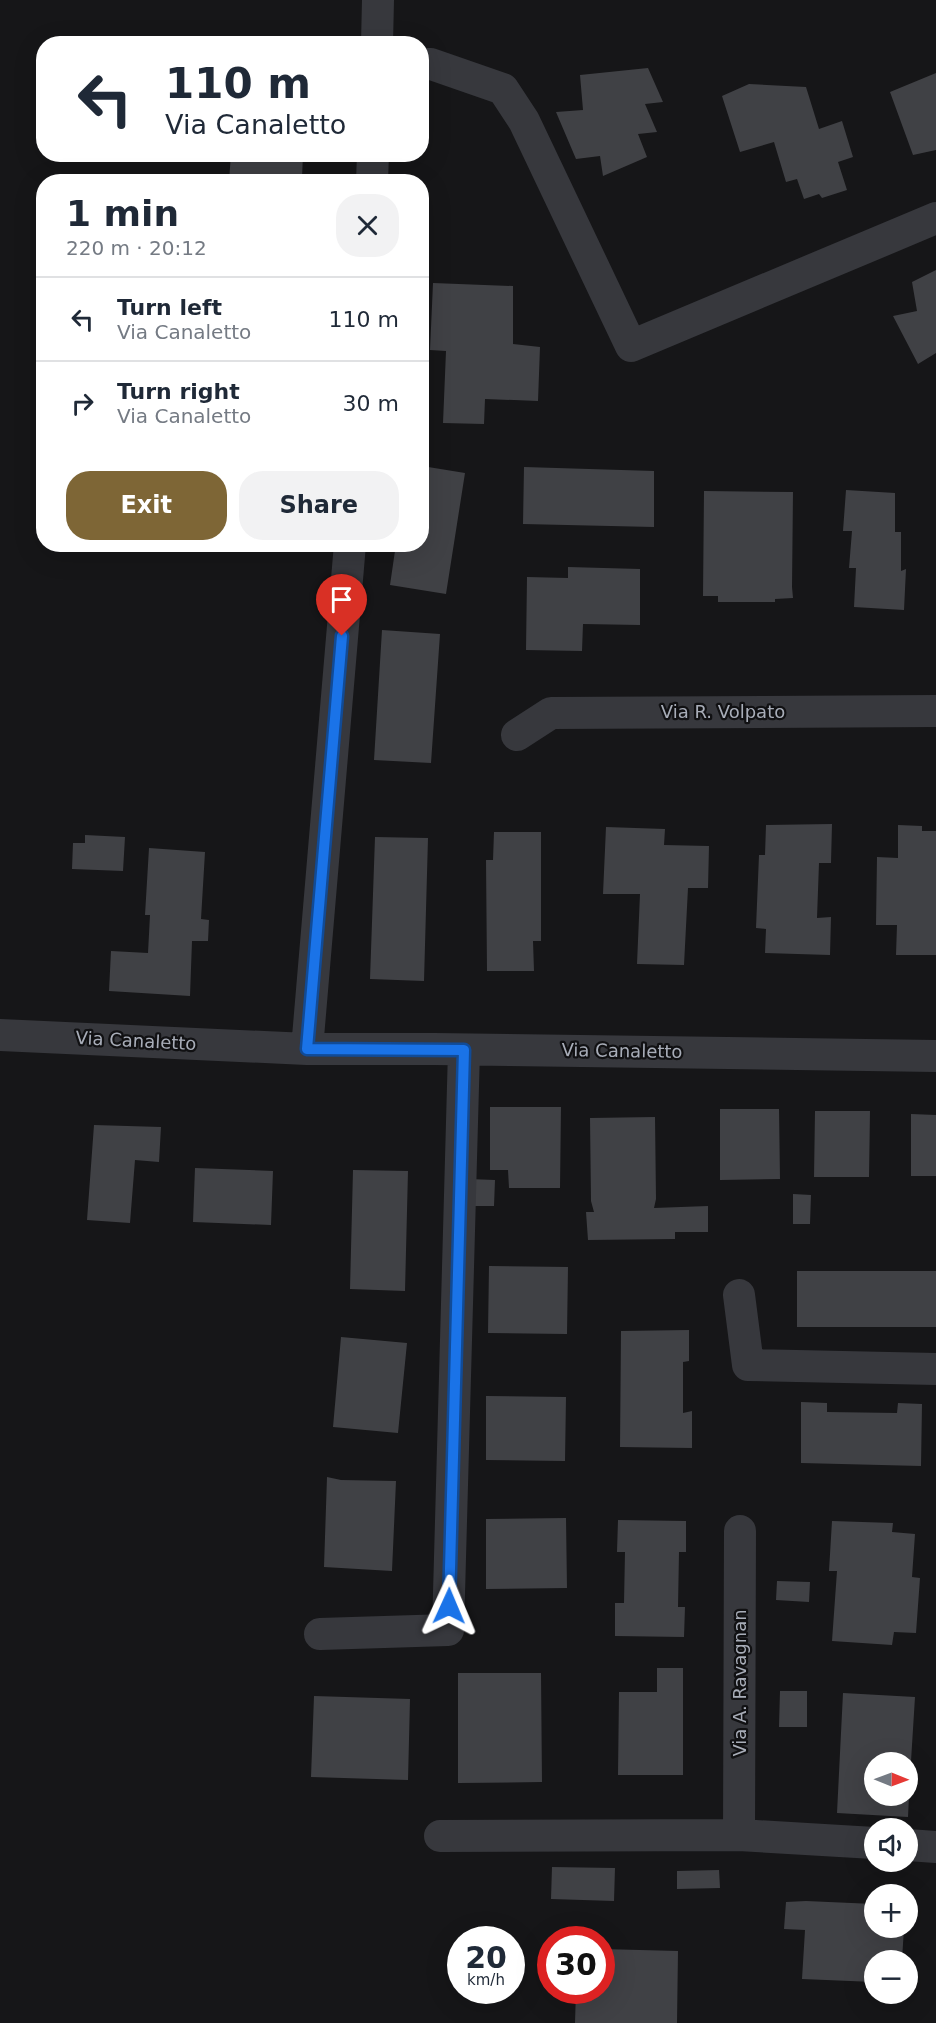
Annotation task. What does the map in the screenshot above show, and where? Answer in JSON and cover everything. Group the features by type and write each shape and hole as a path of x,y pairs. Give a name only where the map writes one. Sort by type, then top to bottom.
{"street":[{"path":"376,36 378,0"},
{"path":"429,64 503,89 524,121 631,346 936,218"},
{"path":"307,1049 349,552"},
{"name":"Via R. Volpato","path":"517,735 551,713 936,711"},
{"name":"Via Canaletto","path":"0,1035 307,1049 936,1056"},
{"path":"320,1634 448,1630 464,1050"},
{"path":"740,1294 748,1365 936,1369"},
{"name":"Via A. Ravagnan","path":"739,1835 740,1531"},
{"path":"440,1836 739,1835 864,1842"},
{"path":"918,1846 936,1847"}],"building":[{"path":"648,68 663,102 645,104 657,132 638,134 647,157 603,176 600,156 576,159 556,112 583,110 580,75"},
{"path":"936,73 936,150 913,155 890,92"},
{"path":"749,84 806,87 819,129 842,121 853,157 838,162 847,190 822,198 819,194 804,199 797,179 786,182 774,142 740,152 722,96"},
{"path":"230,162 303,162 302,174 230,174"},
{"path":"936,270 936,353 918,364 893,316 917,311 912,282"},
{"path":"433,283 513,286 513,344 540,347 538,401 485,399 484,424 443,423 446,351 430,350"},
{"path":"429,467 465,473 446,594 390,585 395,552 429,552"},
{"path":"524,467 654,471 654,527 523,524"},
{"path":"846,490 895,493 895,532 901,532 901,571 906,569 904,610 854,607 856,568 849,568 852,531 843,531"},
{"path":"704,491 793,492 793,598 775,599 775,602 718,602 718,596 703,596"},
{"path":"568,567 640,569 640,625 583,624 582,651 526,650 527,577 568,578"},
{"path":"382,630 440,634 431,763 374,760"},
{"path":"832,824 831,863 819,863 817,918 831,917 830,955 765,953 766,929 756,928 759,855 765,855 766,825"},
{"path":"898,825 922,826 922,831 936,831 936,955 896,955 897,925 876,925 877,857 898,858"},
{"path":"606,827 665,829 664,845 709,846 708,888 688,888 684,965 637,964 640,894 603,894"},
{"path":"494,832 541,832 541,941 533,941 534,971 487,971 486,860 493,860"},
{"path":"85,835 125,837 123,871 72,869 73,843 85,843"},
{"path":"375,837 428,838 424,981 370,979"},
{"path":"149,848 205,852 201,919 209,920 208,941 192,941 190,996 109,991 111,951 148,953 150,915 145,915"},
{"path":"490,1107 561,1107 560,1188 509,1188 508,1170 490,1170"},
{"path":"720,1109 779,1109 780,1179 720,1180"},
{"path":"815,1111 870,1111 869,1177 814,1177"},
{"path":"911,1114 936,1115 936,1176 911,1176"},
{"path":"655,1117 656,1199 654,1208 708,1206 708,1232 675,1232 675,1239 588,1240 586,1212 594,1212 591,1201 590,1118"},
{"path":"94,1125 161,1127 159,1162 135,1160 130,1223 87,1220"},
{"path":"195,1168 273,1171 271,1225 193,1222"},
{"path":"353,1170 408,1171 405,1291 350,1289"},
{"path":"469,1179 495,1180 494,1206 468,1206"},
{"path":"793,1194 811,1195 810,1224 793,1224"},
{"path":"489,1266 568,1267 567,1334 488,1333"},
{"path":"797,1271 936,1271 936,1327 797,1327"},
{"path":"689,1330 689,1361 683,1362 683,1413 692,1411 692,1448 620,1447 621,1331"},
{"path":"341,1337 407,1343 398,1433 333,1427"},
{"path":"486,1396 566,1397 565,1461 486,1460"},
{"path":"801,1402 827,1403 827,1412 897,1413 898,1403 922,1404 921,1466 801,1463"},
{"path":"327,1477 341,1480 396,1481 392,1571 324,1567"},
{"path":"566,1518 567,1588 486,1589 486,1519"},
{"path":"618,1520 686,1521 686,1552 679,1552 678,1607 685,1607 684,1637 615,1636 615,1603 624,1603 625,1552 617,1552"},
{"path":"832,1521 893,1523 892,1532 915,1534 912,1577 920,1578 916,1633 894,1632 892,1645 832,1641 837,1571 829,1571"},
{"path":"777,1581 810,1582 809,1602 776,1600"},
{"path":"657,1668 683,1668 683,1775 618,1775 619,1692 657,1692"},
{"path":"458,1673 541,1673 542,1782 458,1783"},
{"path":"780,1691 807,1691 807,1727 779,1727"},
{"path":"843,1693 915,1697 912,1752 864,1752 864,1806 909,1806 908,1817 837,1813"},
{"path":"314,1696 410,1699 408,1780 311,1777"},
{"path":"552,1867 615,1868 614,1901 551,1899"},
{"path":"719,1870 720,1888 677,1889 677,1871"},
{"path":"786,1902 864,1904 864,1938 903,1938 903,1950 864,1950 864,1982 802,1979 805,1930 784,1929"},
{"path":"615,1949 678,1951 677,2023 575,2023 576,2004 615,2004"}],"route":[{"path":"342,636 307,1049 464,1050 449,1606"}]}
